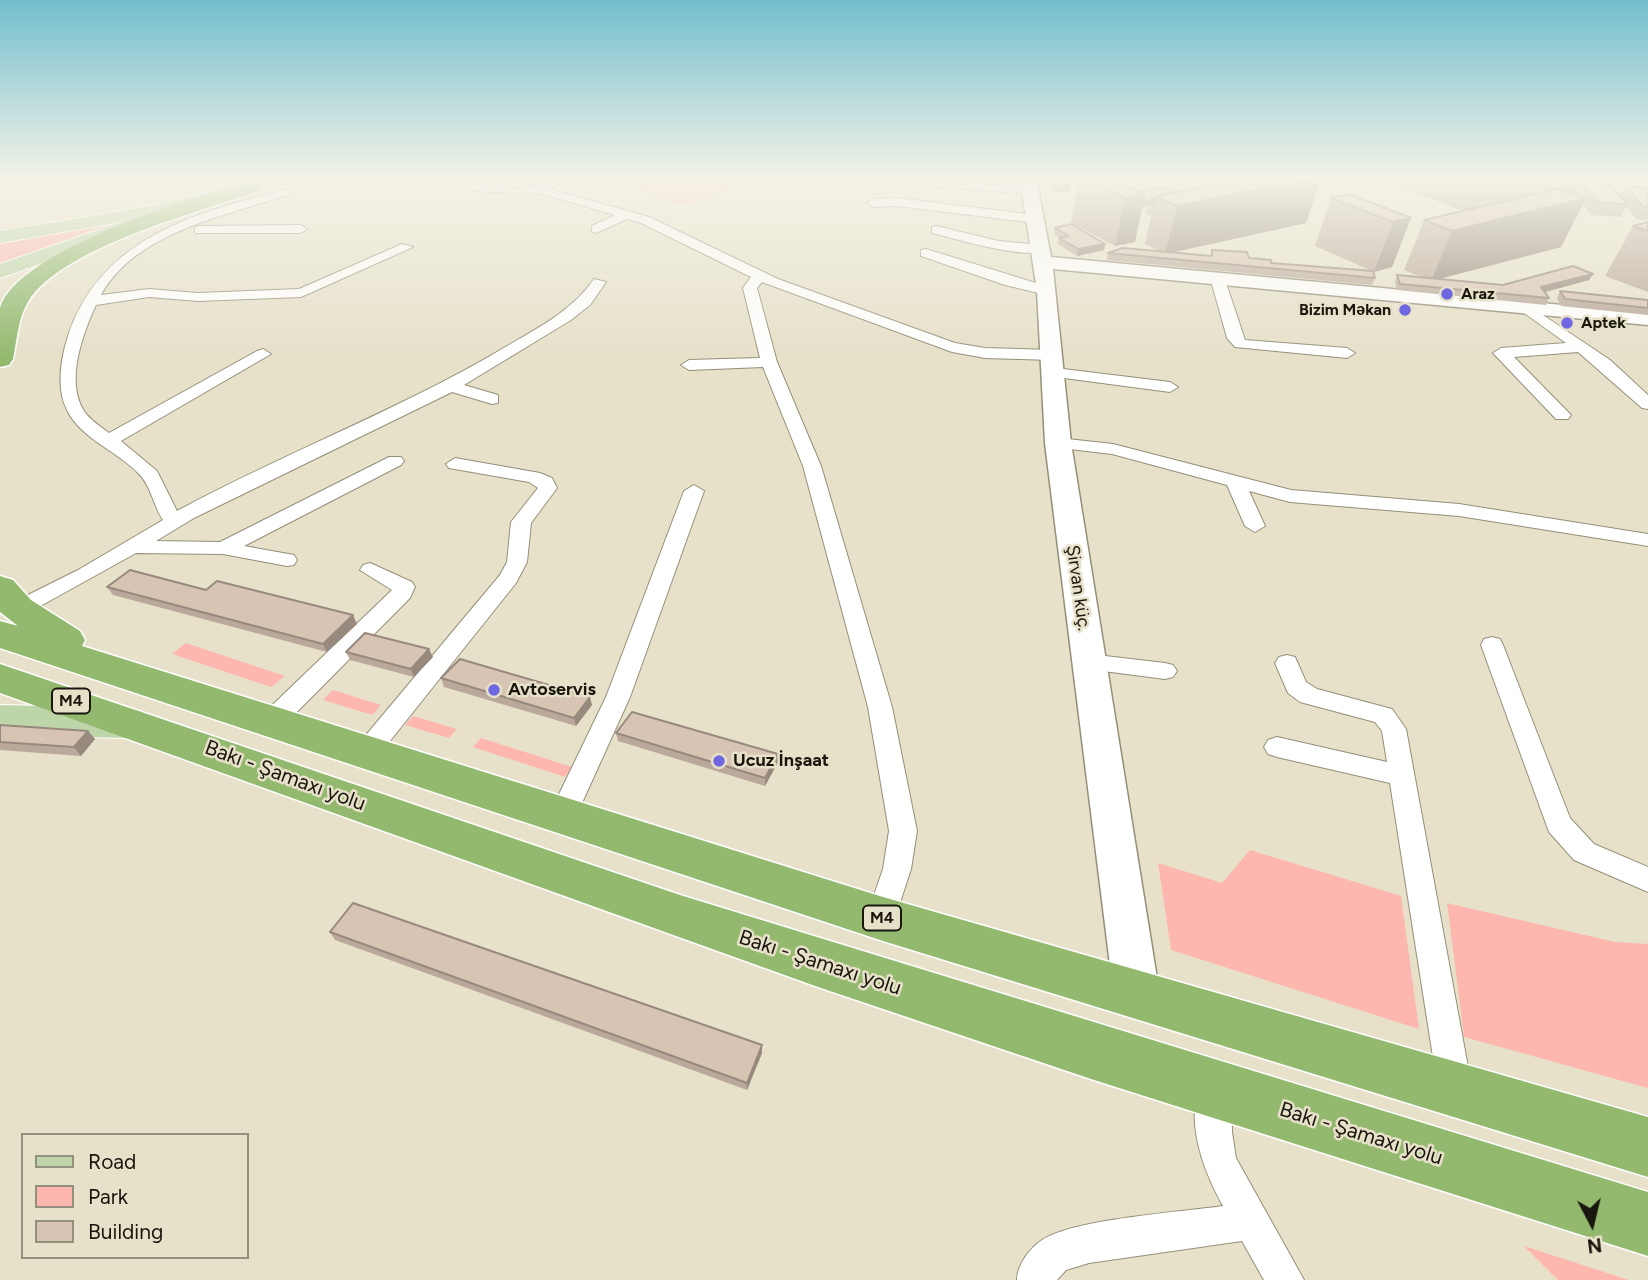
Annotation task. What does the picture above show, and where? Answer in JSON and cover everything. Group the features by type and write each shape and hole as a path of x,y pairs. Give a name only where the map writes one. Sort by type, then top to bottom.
{"highway":[{"path":"0,359 13,307 22,293 54,266 114,238"},
{"name":"M4","path":"6,610 122,673 270,723 881,918 1138,997 1648,1147"},
{"name":"Bakı - Şamaxı yolu","path":"0,678 141,724 544,871 912,993 1648,1224"}],"main road":[{"path":"0,271 100,238"},
{"path":"0,720 141,724"}],"street":[{"path":"165,238 134,252 102,281 75,335 71,387 75,408 82,422 110,440 149,472 164,509 173,521"},
{"path":"681,238 759,276 952,347 1170,387"},
{"path":"968,238 999,245 1044,267 1217,276 1648,320"},
{"name":"Şirvan küç.","path":"1039,238 1054,364 1058,443 1138,997"},
{"path":"91,301 149,293 225,297 301,293 407,247"},
{"path":"926,253 1010,282 1044,267"},
{"path":"759,276 750,288 769,362 812,466 880,707 895,782 903,831 897,869 881,918"},
{"path":"1217,276 1235,338 1240,344 1347,353"},
{"path":"225,297 248,281"},
{"path":"6,610 131,547 173,521 451,386 566,317 585,302 599,282"},
{"path":"1525,307 1547,326 1581,347 1648,404"},
{"path":"1562,415 1501,353 1581,347"},
{"path":"110,440 263,354"},
{"path":"689,365 769,362"},
{"path":"451,386 492,399"},
{"path":"1058,443 1113,449 1236,484 1290,496 1459,510 1648,540"},
{"path":"223,548 395,461"},
{"path":"365,754 509,578 517,562 520,522 548,488 545,482 533,477 455,464"},
{"path":"1236,484 1255,526"},
{"path":"562,817 591,761 649,620 694,491"},
{"path":"131,547 223,548 287,561"},
{"path":"270,723 402,593 404,587 370,570"},
{"path":"1492,645 1559,824 1584,852 1648,880"},
{"path":"1088,662 1165,671"},
{"path":"1287,663 1296,687 1309,696 1383,715 1394,729 1455,1090"},
{"path":"1277,747 1402,776"},
{"path":"1214,1088 1214,1132 1219,1163 1285,1280"},
{"path":"1036,1280 1036,1274 1055,1254 1089,1244 1250,1221"}],"green space":[{"path":"29,238 75,238 0,264 0,243"},
{"path":"186,643 285,676 271,687 172,654"},
{"path":"333,690 381,705 372,715 323,700"},
{"path":"413,716 457,729 449,738 405,725"},
{"path":"481,738 572,767 565,777 473,747"},
{"path":"1250,850 1401,896 1419,1029 1171,950 1158,863 1222,883"},
{"path":"1447,903 1615,942 1648,944 1648,1088 1464,1037"},
{"path":"1524,1246 1629,1280 1558,1280"}],"building":[{"path":"1059,238 1094,238 1105,244 1078,249"},
{"path":"1123,248 1212,256 1212,250 1247,252 1249,258 1271,260 1271,263 1373,271 1375,278 1108,253"},
{"path":"1573,266 1593,274 1541,287 1549,298 1400,284 1397,275 1503,285"},
{"path":"1560,291 1648,300 1648,308 1565,299"},
{"path":"130,570 206,590 217,581 353,615 323,644 107,587"},
{"path":"365,633 429,649 411,669 346,652"},
{"path":"460,659 590,697 574,718 441,678"},
{"path":"632,712 778,754 765,778 616,733"},
{"path":"0,725 88,731 74,747 0,742"},
{"path":"353,903 762,1045 747,1083 330,932"}],"place":[{"name":"Araz","path":"1447,294"},
{"name":"Bizim Məkan","path":"1405,310"},
{"name":"Aptek","path":"1567,323"},
{"name":"Avtoservis","path":"494,690"},
{"name":"Ucuz İnşaat","path":"719,761"}]}
